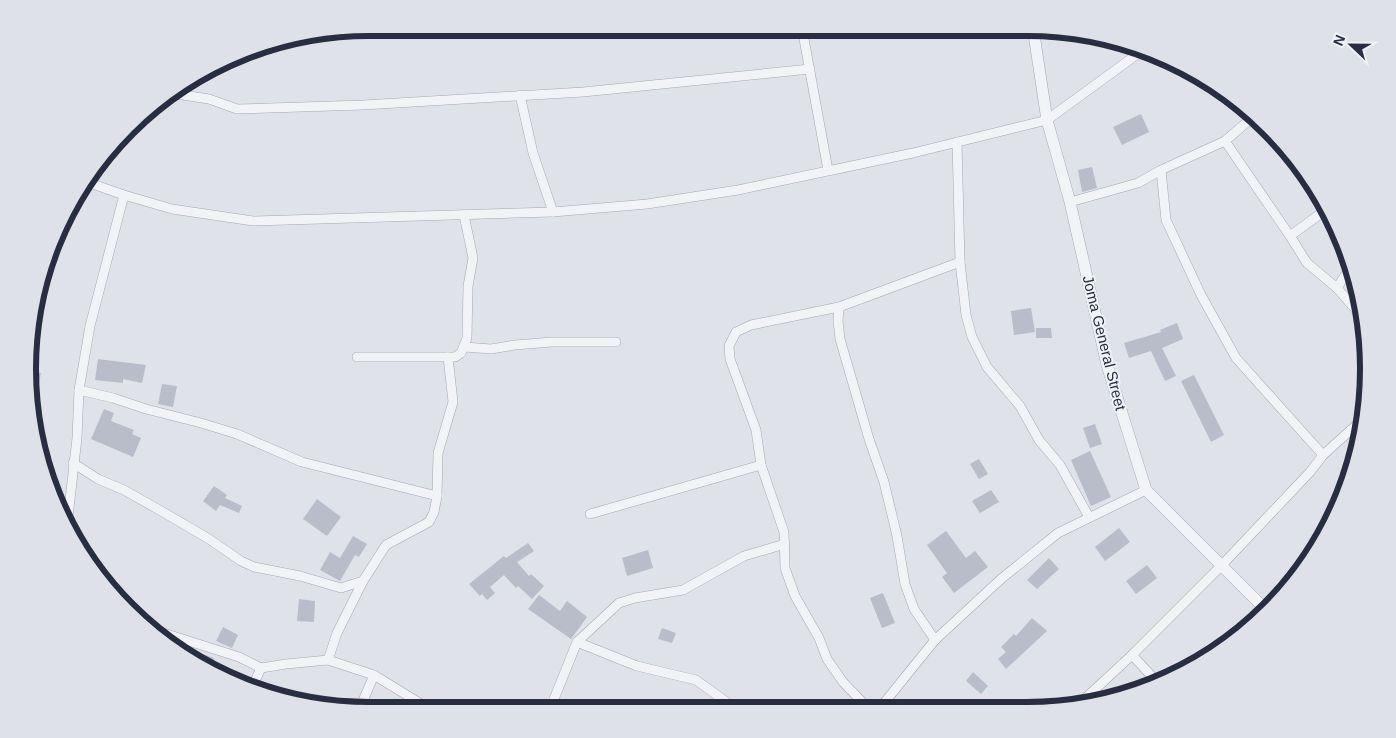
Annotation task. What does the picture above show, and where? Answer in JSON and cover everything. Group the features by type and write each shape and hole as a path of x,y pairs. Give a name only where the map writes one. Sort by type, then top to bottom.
{"street":[{"path":"804,36 828,170"},
{"name":"Joma General Street","path":"1034,36 1047,120 1070,202 1107,365 1146,490 1261,605"},
{"path":"92,184 172,209 253,221 553,212 647,204 738,190 957,142 1047,120 1136,55"},
{"path":"181,94 209,98 237,109 363,105 584,92 810,69"},
{"path":"520,96 533,153 553,212"},
{"path":"1070,202 1138,183 1161,170 1225,141 1248,121"},
{"path":"1225,141 1307,263 1337,288 1354,307"},
{"path":"957,142 960,262 966,315 972,337 987,367 1020,406 1039,440 1060,465 1089,518"},
{"path":"1161,170 1166,220 1201,295 1236,358 1323,455"},
{"path":"68,510 77,438 79,390 90,326 124,195"},
{"path":"1290,236 1321,214"},
{"path":"356,357 455,357 461,353 467,338 468,286 473,258 464,215"},
{"path":"862,702 843,682 827,659 819,638 795,596 785,568 784,532 761,465 756,430 730,359 729,346 736,332 751,325 839,308 960,262"},
{"path":"1337,288 1346,275"},
{"path":"839,308 840,339 869,439 884,482 897,536 905,584 914,609 935,640"},
{"path":"464,347 491,349 515,344 616,342"},
{"path":"328,660 337,633 363,581 386,545 394,539 429,522 434,512 437,496 438,454 454,402 448,357"},
{"path":"79,390 237,434 302,462 437,496"},
{"path":"1088,696 1132,655 1221,566 1310,472 1323,455 1354,427"},
{"path":"73,463 98,479 148,503 242,561 254,566 300,576 341,588 363,581"},
{"path":"590,514 761,465"},
{"path":"885,702 935,640 1001,579 1058,533 1146,490"},
{"path":"553,702 577,642 619,603 635,598 683,590 744,556 785,544"},
{"path":"177,641 239,657 261,668 328,660 374,675 417,702"},
{"path":"577,642 637,666 696,680 726,702"},
{"path":"1132,655 1152,677"},
{"path":"255,681 261,668"},
{"path":"363,702 374,675"}],"building":[{"path":"1141,114 1149,132 1122,145 1113,127"},
{"path":"1092,167 1097,188 1082,192 1078,170"},
{"path":"1031,308 1035,332 1014,335 1011,311"},
{"path":"1177,323 1183,339 1162,348 1176,376 1165,381 1151,351 1129,358 1124,343 1161,332 1160,330"},
{"path":"1036,328 1051,328 1052,338 1036,338"},
{"path":"98,359 146,365 142,383 123,379 123,383 95,380"},
{"path":"36,372 41,373 37,392"},
{"path":"1194,375 1224,435 1211,442 1181,381"},
{"path":"162,384 177,386 173,407 158,404"},
{"path":"104,409 114,413 111,421 134,430 132,434 141,438 133,457 91,439"},
{"path":"1095,424 1102,444 1090,448 1083,428"},
{"path":"1090,451 1111,497 1091,506 1071,460"},
{"path":"979,459 988,474 979,479 970,464"},
{"path":"214,486 227,495 225,498 242,506 239,513 220,505 216,511 203,501"},
{"path":"991,490 999,502 980,513 972,501"},
{"path":"317,499 341,517 327,536 303,519"},
{"path":"1119,528 1130,542 1105,561 1095,547"},
{"path":"946,531 966,558 975,551 988,567 954,593 942,577 947,573 927,545"},
{"path":"353,536 367,544 359,557 355,555 340,581 320,570 330,552 340,558"},
{"path":"528,543 534,551 517,562 529,576 531,574 544,586 532,599 518,586 516,588 504,575 490,587 495,593 487,600 482,594 480,596 469,584 504,556 506,558"},
{"path":"648,550 653,568 627,576 622,558"},
{"path":"1049,558 1059,569 1037,589 1027,580"},
{"path":"1147,565 1157,578 1136,594 1126,581"},
{"path":"883,593 895,623 882,628 870,598"},
{"path":"539,595 560,611 567,601 587,617 571,639 528,609"},
{"path":"299,599 315,601 314,622 297,621"},
{"path":"1032,618 1047,631 1006,669 998,659 1006,652 1001,647 1014,634 1016,636"},
{"path":"223,627 238,635 232,648 216,641"},
{"path":"662,628 676,633 672,643 658,639"},
{"path":"192,651 214,658 213,662"},
{"path":"973,672 988,686 981,694 966,681"}]}
